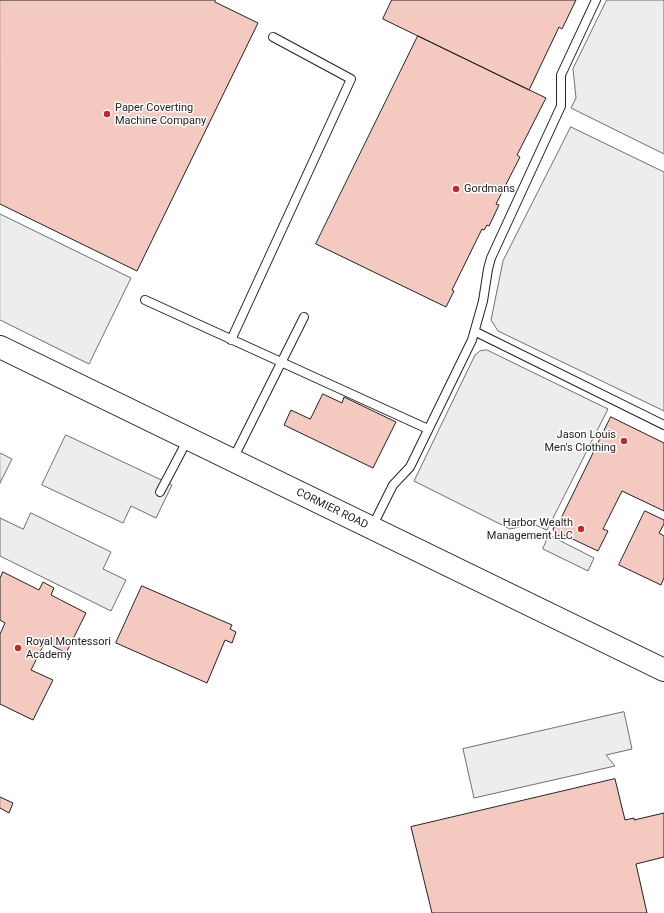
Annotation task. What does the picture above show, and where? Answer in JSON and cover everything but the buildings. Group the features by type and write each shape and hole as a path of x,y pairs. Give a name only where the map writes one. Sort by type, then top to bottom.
{"street":[{"name":"CORMIER ROAD","path":"0,347 664,670"}],"lane":[{"path":"371,528 394,486 410,467 476,332 491,258 561,106 561,75 596,0"},
{"path":"231,340 351,78 273,37"},
{"path":"145,300 428,429"},
{"path":"232,460 304,317"},
{"path":"476,332 664,425"},
{"path":"160,492 188,438"}],"shaded area":[{"path":"607,0 664,0 664,154 571,108 576,98 573,69"},
{"path":"571,127 664,172 664,411 498,331 491,320 503,261"},
{"path":"0,214 131,278 89,364 0,320"},
{"path":"487,350 608,409 547,530 533,524 510,529 414,481 475,355 480,351"},
{"path":"66,435 172,485 156,518 131,506 123,523 42,485"},
{"path":"0,453 12,459 0,483"},
{"path":"31,513 111,552 103,569 126,580 111,611 0,556 0,518 23,529"},
{"path":"549,535 594,558 588,571 543,549"},
{"path":"624,712 632,749 606,755 615,766 474,798 463,749"}],"place":[{"name":"Paper Coverting Machine Company","path":"107,114"},
{"name":"Gordmans","path":"456,189"},
{"name":"Jason Louis Men's Clothing","path":"624,441"},
{"name":"Harbor Wealth Management LLC","path":"581,529"},
{"name":"Royal Montessori Academy","path":"18,648"}]}
